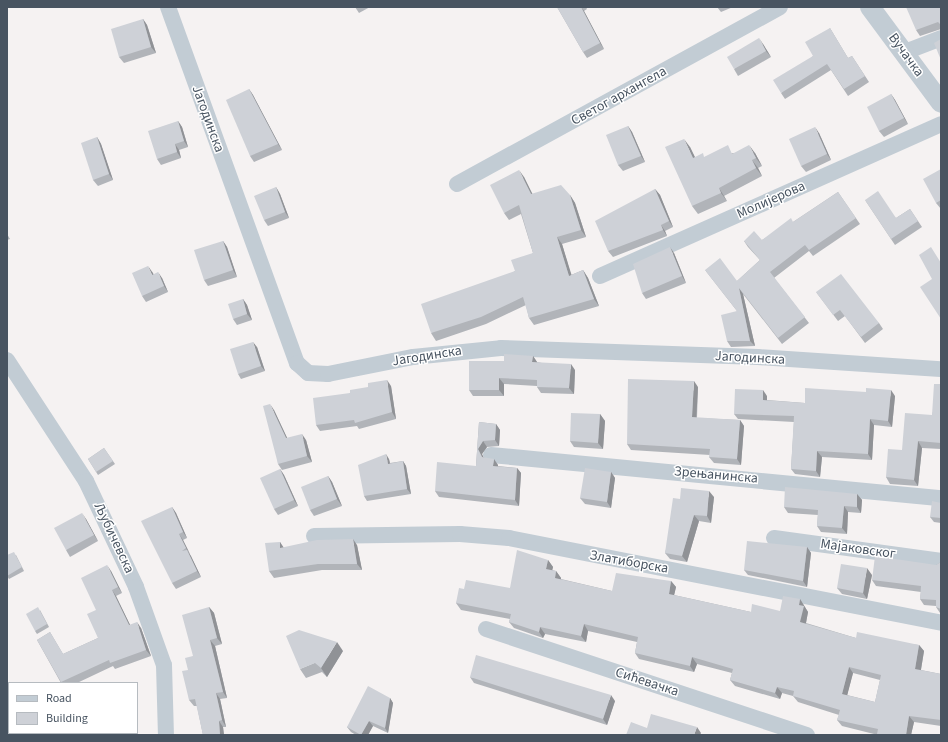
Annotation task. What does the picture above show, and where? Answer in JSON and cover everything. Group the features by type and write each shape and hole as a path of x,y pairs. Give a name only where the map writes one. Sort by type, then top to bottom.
{"street":[{"name":"Јагодинска","path":"168,7 297,363 308,373 328,374 413,357 500,348 758,357 941,369"},
{"name":"Светог архангела","path":"457,184 780,7"},
{"name":"Вучачка","path":"870,7 905,52 941,103"},
{"path":"905,52 941,38"},
{"name":"Молијерова","path":"600,276 941,124"},
{"name":"Љубичевска","path":"7,360 86,480 136,587 164,665 166,735"},
{"name":"Зрењанинска","path":"491,455 941,498"},
{"name":"Златиборска","path":"314,536 460,534 508,538 941,623"},
{"name":"Мајаковског","path":"774,538 941,561"},
{"name":"Сићевачка","path":"486,630 807,735"}],"building":[{"path":"557,7 581,7 600,43 583,52"},
{"path":"906,7 941,7 941,25 938,22 916,30"},
{"path":"143,19 151,47 119,57 111,29"},
{"path":"830,28 848,58 852,56 865,76 844,89 827,64 781,93 773,80 813,56 805,42"},
{"path":"759,38 766,51 734,69 727,57"},
{"path":"941,39 941,60 934,43"},
{"path":"249,89 278,144 250,156 226,100"},
{"path":"891,94 904,118 879,131 867,107"},
{"path":"178,121 184,141 175,144 177,152 157,159 148,131"},
{"path":"628,126 641,156 618,165 606,135"},
{"path":"815,127 827,154 801,166 789,139"},
{"path":"97,137 109,174 93,180 81,143"},
{"path":"684,139 693,158 703,153 704,157 728,145 732,154 749,145 756,158 752,160 756,168 719,188 721,193 692,206 665,147"},
{"path":"941,169 941,200 936,203 923,179"},
{"path":"519,170 531,194 561,185 570,195 581,230 557,237 569,276 583,270 594,299 529,318 523,297 481,317 431,333 421,304 515,271 511,260 533,253 519,205 504,213 490,185"},
{"path":"276,187 285,212 264,220 254,196"},
{"path":"655,189 669,221 661,225 663,230 608,251 595,221"},
{"path":"878,191 896,218 910,209 918,221 891,239 865,200"},
{"path":"838,192 856,218 809,250 805,245 770,272 805,317 778,338 739,288 750,341 727,341 721,315 737,311 705,270 720,258 737,281 760,260 744,241 754,231 762,240 791,218 793,222"},
{"path":"223,241 233,270 204,280 194,250"},
{"path":"670,247 682,276 642,293 633,264"},
{"path":"931,247 941,263 941,319 920,287 932,279 919,255"},
{"path":"148,266 152,275 158,272 164,286 142,296 132,273"},
{"path":"841,274 879,323 861,337 840,310 833,315 816,292"},
{"path":"243,299 247,314 233,319 228,304"},
{"path":"253,342 261,366 238,374 230,349"},
{"path":"504,354 533,356 532,362 571,364 569,388 537,387 537,380 499,378 499,390 469,390 469,361 504,361"},
{"path":"628,379 694,381 692,417 740,420 737,459 709,457 710,449 627,444"},
{"path":"387,380 392,412 355,423 354,420 316,425 313,398 350,393 350,390 368,387 368,383"},
{"path":"934,384 941,384 941,443 918,441 914,480 886,477 888,449 902,450 905,413 932,415"},
{"path":"805,388 866,392 866,388 891,390 888,421 870,419 868,454 817,451 816,471 791,469 794,416 734,414 735,389 763,390 763,400 805,403"},
{"path":"270,404 286,438 302,434 307,456 278,464 263,406"},
{"path":"571,413 600,414 598,443 570,441"},
{"path":"479,422 496,424 495,440 483,441 478,449 482,457 494,459 493,466 517,468 515,500 435,491 437,462 476,466"},
{"path":"104,448 113,461 96,472 88,459"},
{"path":"386,454 388,464 403,461 407,489 364,496 358,465"},
{"path":"585,468 611,472 607,502 580,498"},
{"path":"280,469 294,500 274,509 260,478"},
{"path":"328,476 337,499 310,510 301,487"},
{"path":"785,487 857,494 857,507 844,506 842,528 817,526 818,510 784,507"},
{"path":"681,488 709,491 707,516 694,515 682,556 665,553 673,498 680,499"},
{"path":"932,501 941,503 941,518 930,517"},
{"path":"172,507 183,532 179,534 186,548 182,551 187,550 197,571 172,583 141,521"},
{"path":"82,513 94,535 66,550 54,528"},
{"path":"353,539 357,564 318,564 269,571 265,543 280,542 280,548 317,540"},
{"path":"747,541 807,547 803,581 744,570"},
{"path":"517,550 548,560 546,569 556,571 555,578 612,591 616,573 671,581 669,594 751,612 752,604 780,611 783,596 800,599 799,605 804,606 800,622 856,638 857,632 919,645 915,669 941,674 941,720 909,716 906,735 877,734 878,729 837,720 840,710 793,696 794,691 777,687 775,693 730,680 733,669 692,657 690,666 635,653 638,637 584,624 581,636 540,627 539,632 509,622 511,614 456,603 459,588 464,589 466,580 510,588","holes":["849,667 881,675 875,702 842,694"]},
{"path":"14,552 22,567 7,576 7,555"},
{"path":"875,556 936,565 941,562 941,609 936,607 936,600 920,599 921,586 872,580"},
{"path":"841,564 867,568 863,593 837,588"},
{"path":"107,565 118,587 112,590 129,625 137,622 146,650 110,663 109,660 61,682 37,640 50,632 63,654 98,638 87,614 96,610 81,578"},
{"path":"38,607 47,624 35,631 26,614"},
{"path":"209,607 217,638 210,640 223,692 216,693 222,720 219,721 220,735 203,735 195,699 189,700 182,671 188,670 185,658 193,656 182,615"},
{"path":"299,630 337,642 321,668 315,663 300,669 286,636"},
{"path":"476,655 611,695 603,719 470,677"},
{"path":"368,686 390,698 385,728 369,721 361,735 347,727"},
{"path":"651,714 697,727 694,735 626,735 631,722 647,728"}]}
